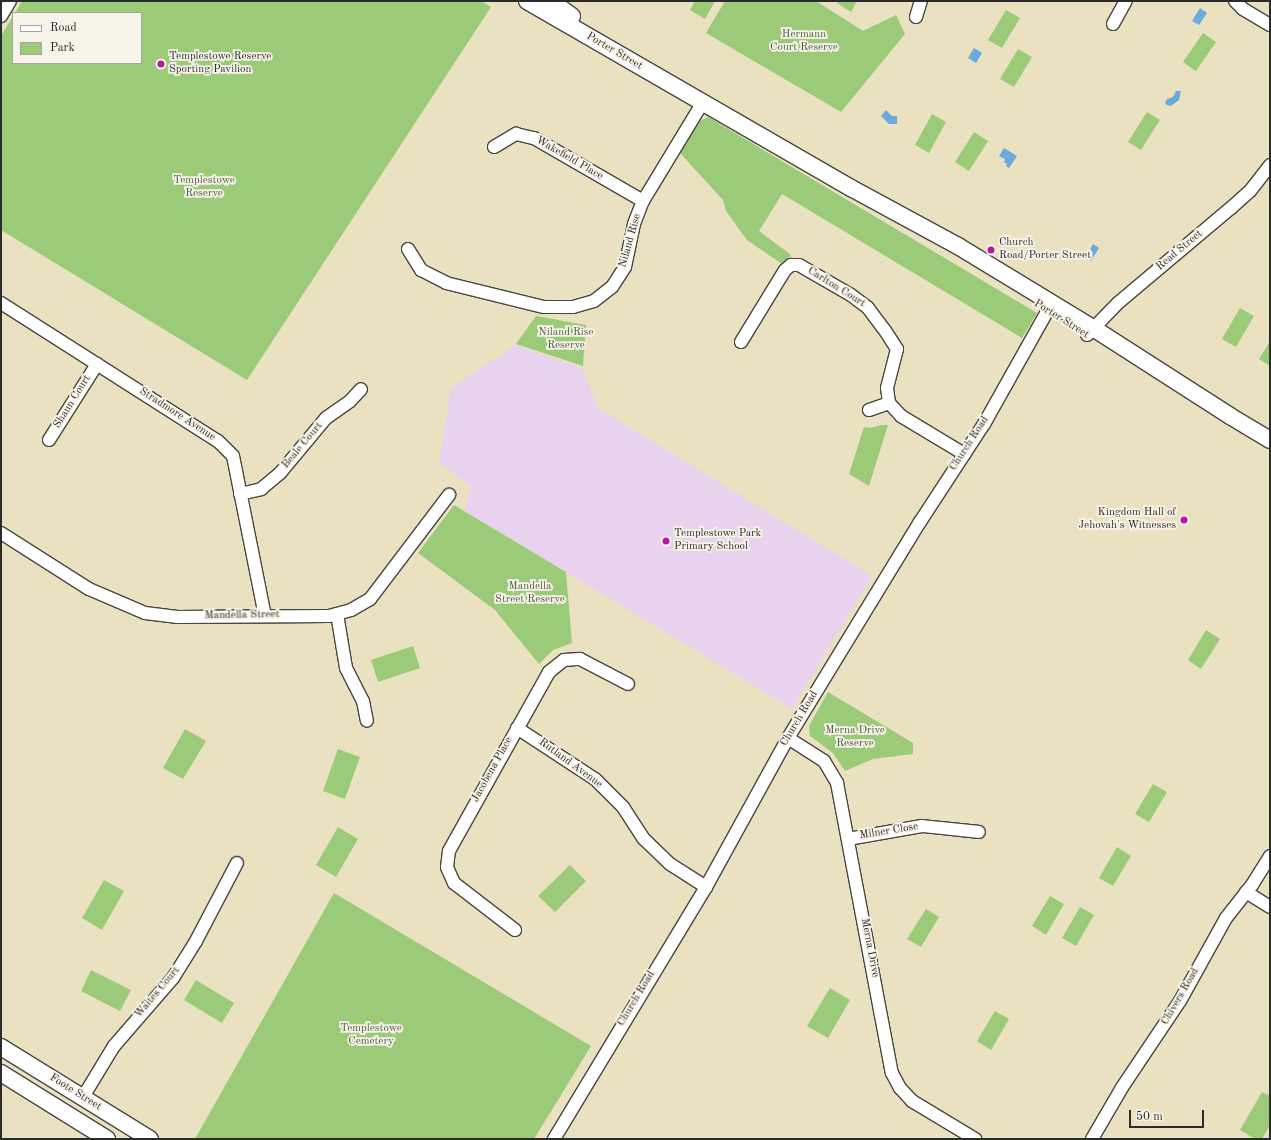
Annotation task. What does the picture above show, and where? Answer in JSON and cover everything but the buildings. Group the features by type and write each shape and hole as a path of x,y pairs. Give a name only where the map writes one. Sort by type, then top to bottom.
{"main road":[{"name":"Porter Street","path":"527,1 606,48 853,188 1270,440"},
{"name":"Porter Street","path":"551,1 703,102"},
{"name":"Porter Street","path":"1090,331 1270,450"},
{"name":"Foote Street","path":"1,1047 150,1139"},
{"name":"Foote Street","path":"1,1073 107,1139"}],"street":[{"path":"1,16 10,1"},
{"path":"916,16 921,1"},
{"path":"1113,24 1126,1"},
{"path":"1235,1 1243,9 1270,25"},
{"name":"Niland Rise","path":"408,249 421,270 446,283 544,307 573,307 594,302 612,287 625,267 634,224 643,201 703,102"},
{"name":"Wakefield Place","path":"494,147 516,134 534,138 643,201"},
{"name":"Read Street","path":"1090,331 1118,303 1250,191 1270,165"},
{"name":"Carlton Court","path":"741,342 785,270 791,265 799,265 851,295 868,308 884,329 896,349 887,388 889,403"},
{"name":"Stradmore Avenue","path":"1,303 218,441 233,456 265,616"},
{"name":"Church Road","path":"554,1139 706,887 788,738 920,522 984,424 1050,307"},
{"name":"Shaun Court","path":"49,440 97,364"},
{"name":"Beale Court","path":"240,494 261,489 282,472 326,418 350,401 360,389"},
{"path":"869,410 889,403 901,416 964,454"},
{"name":"Mandella Street","path":"1,533 89,589 145,613 178,617 330,616 352,610 370,599 449,495"},
{"path":"338,614 346,668 363,701 367,721"},
{"name":"Jacobena Place","path":"515,930 454,883 447,867 449,851 549,672 564,660 580,659 628,684"},
{"name":"Rutland Avenue","path":"517,728 595,779 623,806 644,839 670,864 706,887"},
{"name":"Merna Drive","path":"788,738 824,761 837,783 892,1073 900,1088 912,1101 975,1139"},
{"name":"Milner Close","path":"848,839 922,826 979,832"},
{"name":"Chivers Road","path":"1092,1139 1123,1086 1180,1001 1226,918 1246,892 1270,856"},
{"name":"Waites Court","path":"83,1097 114,1046 173,978 196,941 237,863"},
{"path":"1246,892 1270,907"}],"shaded area":[{"name":"Templestowe Park Primary School","path":"516,345 582,368 598,408 872,576 792,709 465,511 470,486 439,463 451,388"}],"green space":[{"name":"Templestowe Reserve","path":"22,1 481,1 491,7 247,380 1,230 1,36 12,18 12,64 142,64 142,12 16,12"},
{"path":"695,1 715,1 705,19 690,10"},
{"name":"Hermann Court Reserve","path":"725,1 816,1 863,31 896,15 905,34 841,112 706,33"},
{"path":"839,1 857,1 851,12 837,3"},
{"path":"1006,10 1020,18 1002,48 988,40"},
{"path":"1203,33 1216,42 1196,71 1183,62"},
{"path":"1018,49 1032,57 1014,87 1000,79"},
{"path":"1147,112 1160,120 1141,150 1128,142"},
{"path":"932,114 946,122 929,153 915,145"},
{"path":"708,117 1037,313 1022,338 782,194 759,231 791,255 782,264 747,240 726,211 723,200 680,153 698,122"},
{"path":"974,132 988,141 969,171 955,162"},
{"path":"1240,308 1254,316 1236,347 1222,339"},
{"name":"Niland Rise Reserve","path":"536,316 586,325 583,366 516,344"},
{"path":"1270,341 1270,366 1259,359"},
{"path":"888,425 869,486 849,474 864,427 870,428"},
{"name":"Mandella Street Reserve","path":"454,505 566,572 572,643 553,650 539,664 495,610 418,553"},
{"path":"1206,630 1220,639 1201,669 1188,660"},
{"path":"413,646 420,668 378,682 371,660"},
{"name":"Merna Drive Reserve","path":"828,692 913,743 913,754 873,759 845,771 833,753 810,736 809,726"},
{"path":"185,729 206,741 183,779 163,768"},
{"path":"338,749 360,757 345,799 323,791"},
{"path":"1153,784 1167,792 1149,822 1135,814"},
{"path":"338,827 358,839 336,877 316,865"},
{"path":"1117,847 1131,856 1113,886 1099,878"},
{"path":"570,865 586,881 555,912 538,896"},
{"path":"104,880 124,891 102,930 82,918"},
{"name":"Templestowe Cemetery","path":"334,893 591,1046 534,1139 195,1139"},
{"path":"1050,896 1064,904 1046,935 1032,926"},
{"path":"1080,907 1094,915 1076,946 1062,938"},
{"path":"926,909 939,917 921,947 907,939"},
{"path":"91,970 131,990 120,1011 81,991"},
{"path":"196,980 234,1003 222,1023 184,1000"},
{"path":"830,988 850,1000 828,1038 807,1026"},
{"path":"995,1011 1009,1019 991,1050 977,1041"},
{"path":"1262,1092 1270,1096 1270,1125 1262,1139 1255,1139 1240,1130"}],"water":[{"path":"1200,8 1207,13 1199,25 1192,21"},
{"path":"974,48 982,53 976,63 968,58"},
{"path":"1176,91 1181,91 1179,100 1171,106 1167,105 1165,103 1167,99 1173,97"},
{"path":"886,110 892,116 897,116 897,124 889,124 881,116"},
{"path":"1004,148 1017,156 1009,168 1004,162 1005,159 999,156"},
{"path":"1093,244 1099,248 1091,261 1086,256"}],"place":[{"name":"Templestowe Reserve Sporting Pavilion","path":"161,64"},
{"name":"Church Road/Porter Street","path":"991,250"},
{"name":"Kingdom Hall of Jehovah's Witnesses","path":"1184,520"},
{"name":"Templestowe Park Primary School","path":"666,541"}]}
